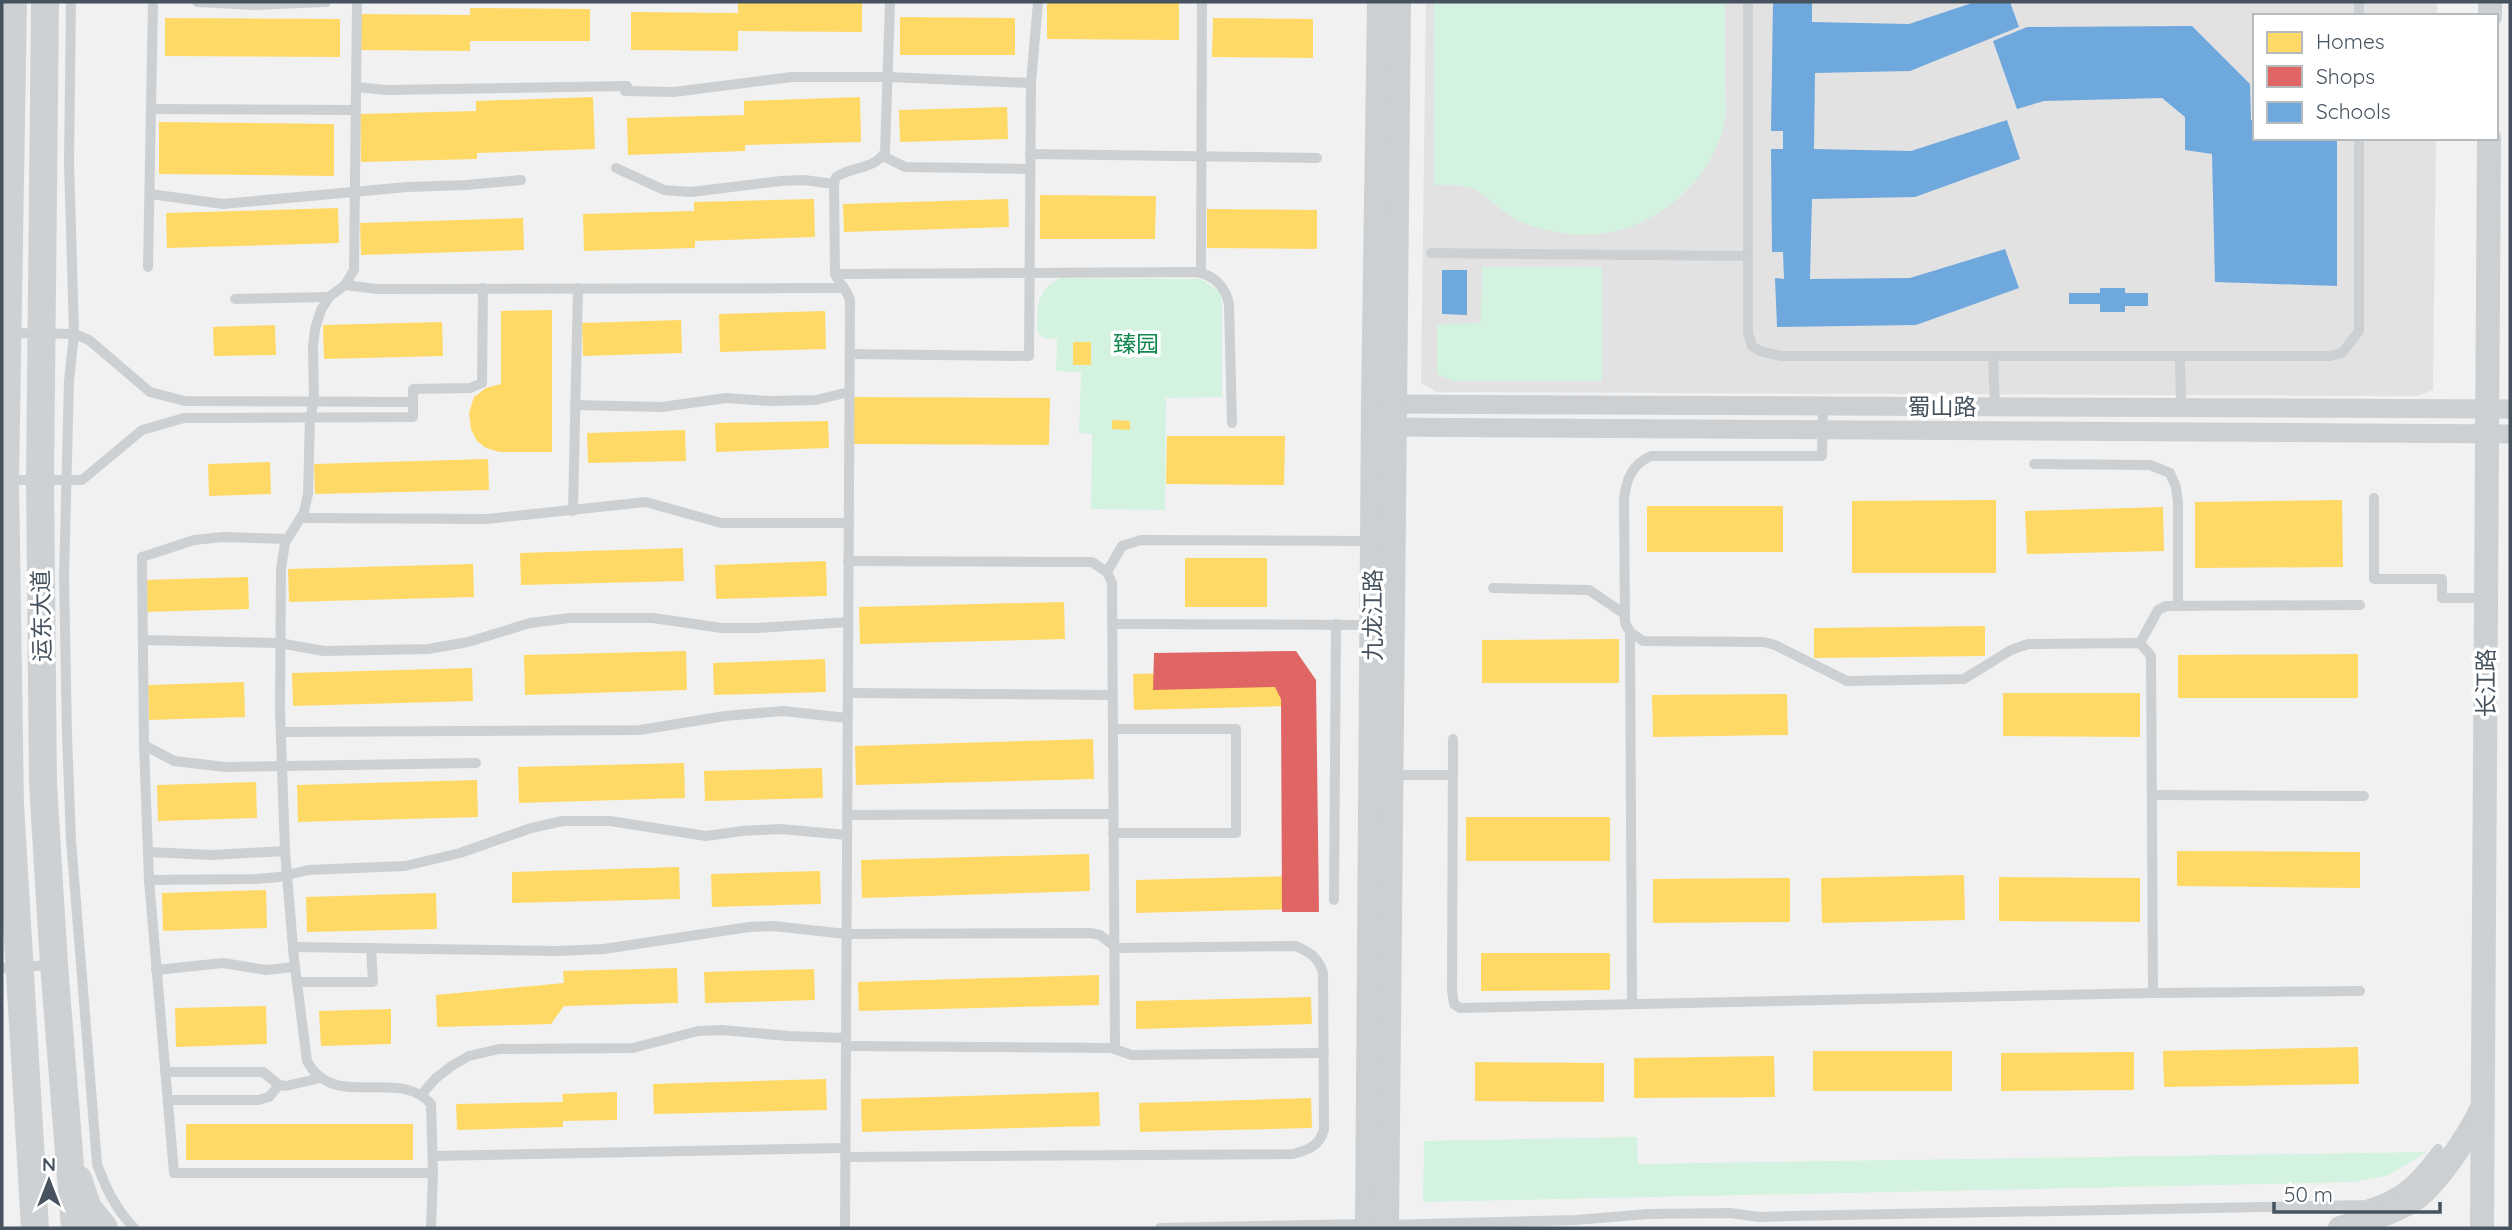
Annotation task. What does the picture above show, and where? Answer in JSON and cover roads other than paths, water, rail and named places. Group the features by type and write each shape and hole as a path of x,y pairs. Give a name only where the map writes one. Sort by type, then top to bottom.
{"main road":[{"name":"运东大道","path":"25,20 21,170 8,333 5,480 10,968 35,1228"},
{"name":"运东大道","path":"21,170 41,333 53,480 43,784 75,1228"},
{"path":"68,1148 88,1208 104,1228"}],"street":[{"name":"九龙江路","path":"1377,1226 1385,415 1379,2"},
{"name":"九龙江路","path":"1385,415 1399,2"},
{"name":"长江路","path":"2482,1228 2486,598 2498,422 2489,140"},
{"name":"蜀山路","path":"1385,415 1823,406 2181,407 2498,422"},
{"name":"蜀山路","path":"1385,415 1823,430 2498,422"},
{"path":"2340,1228 2381,1217 2414,1200 2468,1137 2483,1106"}],"lane":[{"path":"71,2 69,162 74,334 53,480 64,577 71,840 97,1164 106,1189 135,1228"},
{"path":"148,267 153,2"},
{"path":"197,2 255,5 326,2"},
{"path":"357,2 354,270 345,285 329,298 321,310 315,329 308,494 301,517 287,539 281,569 279,643 285,851 295,967 307,1061 313,1072 329,1084 344,1087 405,1088 421,1095 431,1104 433,1172 430,1228"},
{"path":"845,1228 850,301 835,274 834,184 836,177 842,173 871,165 883,156 887,141 891,2"},
{"path":"849,354 1029,356 1031,83 1038,2"},
{"path":"1201,273 1202,2"},
{"path":"1748,2 1748,333 1752,346 1780,356 2330,356 2342,353 2359,331 2359,140"},
{"path":"356,87 386,90 626,88 685,92 792,77 888,77 1031,83"},
{"path":"151,109 356,110"},
{"path":"1030,154 1317,158"},
{"path":"883,156 905,167 1030,169"},
{"path":"616,168 664,190 691,192 792,181 834,184"},
{"path":"149,194 223,204 521,180"},
{"path":"1431,253 1748,256"},
{"path":"835,274 1201,273 1216,279 1223,287 1229,304 1232,423"},
{"path":"345,285 377,289 844,288"},
{"path":"5,480 82,480 142,430 184,418 413,417 414,388 470,388 482,383 483,288"},
{"path":"573,511 578,288"},
{"path":"235,299 329,298"},
{"path":"8,333 74,334 89,340 149,392 185,401 413,402"},
{"path":"1993,356 1995,407"},
{"path":"2180,356 2181,407"},
{"path":"575,405 662,407 726,398 816,400 849,392"},
{"path":"1632,1004 1630,632 1623,613 1626,484 1637,464 1651,456 1822,456 1823,406"},
{"path":"2034,464 2150,465 2170,473 2176,487 2178,503 2178,606"},
{"path":"2374,498 2374,579 2442,579 2442,598 2486,598"},
{"path":"301,517 487,519 646,502 721,523 849,523"},
{"path":"287,539 223,537 194,540 142,557 149,880 174,1173 433,1172"},
{"path":"1107,572 1122,546 1141,540 1384,541"},
{"path":"848,561 1092,562 1107,572 1112,583 1115,1049"},
{"path":"1493,588 1589,590 1623,613"},
{"path":"2140,643 2158,610 2166,606 2360,605"},
{"path":"143,640 279,643 324,651 428,649 468,642 539,621 570,618 653,618 712,627 746,628 848,622"},
{"path":"1112,624 1383,625"},
{"path":"1334,900 1336,624"},
{"path":"1630,632 1643,640 1764,642 1797,655 1847,681 1964,679 2011,650 2028,643 2140,643 2151,656 2153,993"},
{"path":"848,693 1112,695"},
{"path":"281,732 640,730 725,716 783,711 847,718"},
{"path":"1113,729 1236,729 1236,833 1114,834"},
{"path":"1453,739 1454,1003 1460,1008 2360,991"},
{"path":"144,745 174,761 225,767 476,762"},
{"path":"1381,775 1453,775"},
{"path":"2152,795 2364,796"},
{"path":"847,815 1114,814"},
{"path":"149,880 256,879 335,868 405,866 460,853 531,828 563,821 610,821 706,836 780,829 847,835"},
{"path":"148,852 212,856 285,851"},
{"path":"293,947 558,951 604,949 749,927 773,926 846,934 1090,933 1100,935 1114,946 1296,946 1316,956 1323,973 1323,1135 1308,1150 1293,1154 845,1152 433,1156"},
{"path":"297,982 373,982 371,948"},
{"path":"156,971 223,963 266,971 295,967"},
{"path":"10,968 54,965"},
{"path":"421,1095 453,1065 469,1056 499,1049 633,1048 698,1031 722,1030 846,1042 1115,1049 1132,1055 1324,1054"},
{"path":"165,1072 263,1072 279,1086 320,1078"},
{"path":"168,1100 258,1100 269,1097 279,1086"},
{"path":"1160,1228 1377,1226 1576,1220 1648,1214 1730,1213 1780,1216 2367,1205 2387,1199 2403,1189 2419,1175 2438,1149"}],"park label":[{"name":"臻园","path":"1136,343"}]}
